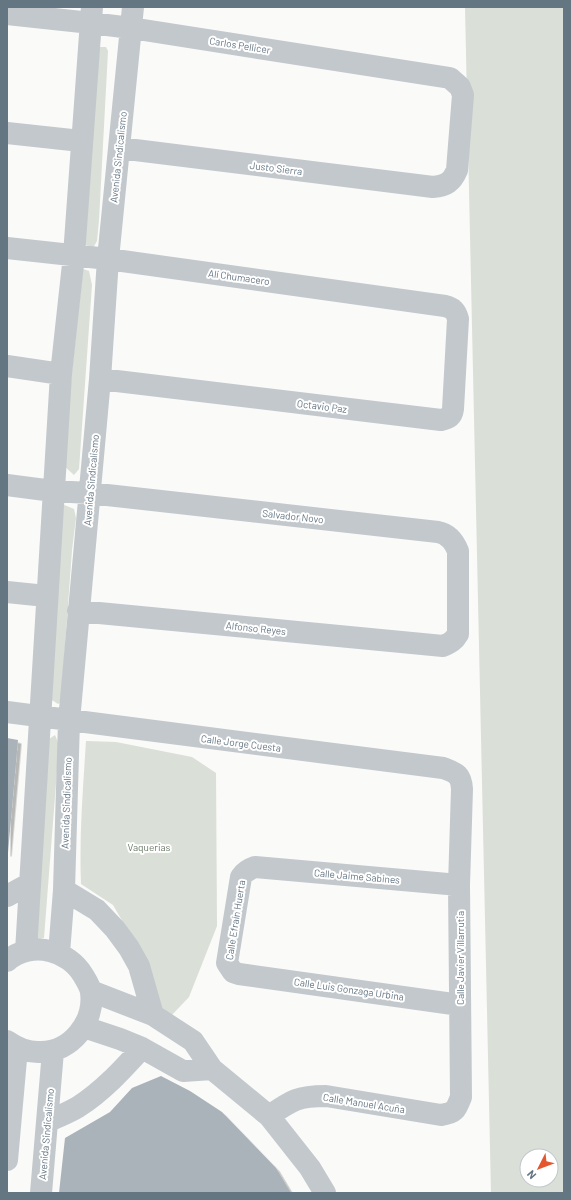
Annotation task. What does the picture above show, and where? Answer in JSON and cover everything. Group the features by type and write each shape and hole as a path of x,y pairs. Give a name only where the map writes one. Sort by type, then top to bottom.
{"street":[{"name":"Avenida Sindicalismo","path":"58,954 64,890 68,720 100,379 108,260 133,7"},
{"name":"Carlos Pellicer","path":"7,14 92,15 132,28 450,78 460,87 462,95 457,170 454,177 448,184 433,187"},
{"path":"7,1160 12,1044 29,1051 53,1051 65,1046 76,1038 84,1027 89,1015 90,992 80,970 71,960 48,950 37,950 16,956 29,884 61,374 74,255 81,141 92,15"},
{"path":"7,133 81,141"},
{"name":"Justo Sierra","path":"119,148 433,187"},
{"name":"Alí Chumacero","path":"7,248 74,255 445,306 452,308 456,313 458,325"},
{"name":"Octavio Paz","path":"100,379 441,420 452,416 458,325"},
{"path":"7,366 61,374"},
{"name":"Salvador Novo","path":"7,485 444,534 456,544 458,551 459,628 458,634 450,643 443,646 434,646"},
{"path":"7,592 46,596"},
{"name":"Alfonso Reyes","path":"78,611 434,646"},
{"name":"Calle Jorge Cuesta","path":"7,712 443,768 458,775 462,780 462,789"},
{"name":"Calle Javier Villarrutia","path":"441,1115 450,1114 454,1111 462,1097 459,884 462,789"},
{"name":"Calle Jaime Sabines","path":"255,867 459,884"},
{"name":"Calle Efraín Huerta","path":"239,974 233,972 227,964 241,877 248,869 255,867"},
{"path":"7,896 29,884"},
{"path":"64,890 97,910 115,929 129,948 139,966 153,1015"},
{"name":"Calle Luis Gonzaga Urbina","path":"239,974 460,1004"},
{"path":"90,992 153,1015 193,1041 212,1069 269,1116 310,1168 326,1193"},
{"path":"84,1027 142,1048 183,1072 212,1069"},
{"path":"47,1122 76,1108 101,1090 142,1048"},
{"name":"Avenida Sindicalismo","path":"41,1193 53,1051"},
{"name":"Calle Manuel Acuña","path":"269,1116 296,1099 310,1096 326,1096 441,1115"}],"green space":[{"path":"465,7 564,7 564,1193 491,1193"},
{"path":"98,47 106,47 108,51 99,220 97,241 93,248 85,245"},
{"path":"83,269 89,271 92,285 79,469 74,475 62,464"},
{"path":"62,504 74,509 76,518 72,550 61,702 58,704 49,698"},
{"path":"55,735 59,745 44,938 32,941 46,741"},
{"name":"Vaquerias","path":"86,741 116,742 192,757 216,773 217,926 189,997 171,1016 156,1002 148,965 113,905 81,884 81,831"}],"building":[{"path":"7,738 18,740 8,853 7,853"},
{"path":"161,1076 190,1091 222,1112 276,1168 291,1193 59,1193 65,1138 110,1112 132,1088"}]}
